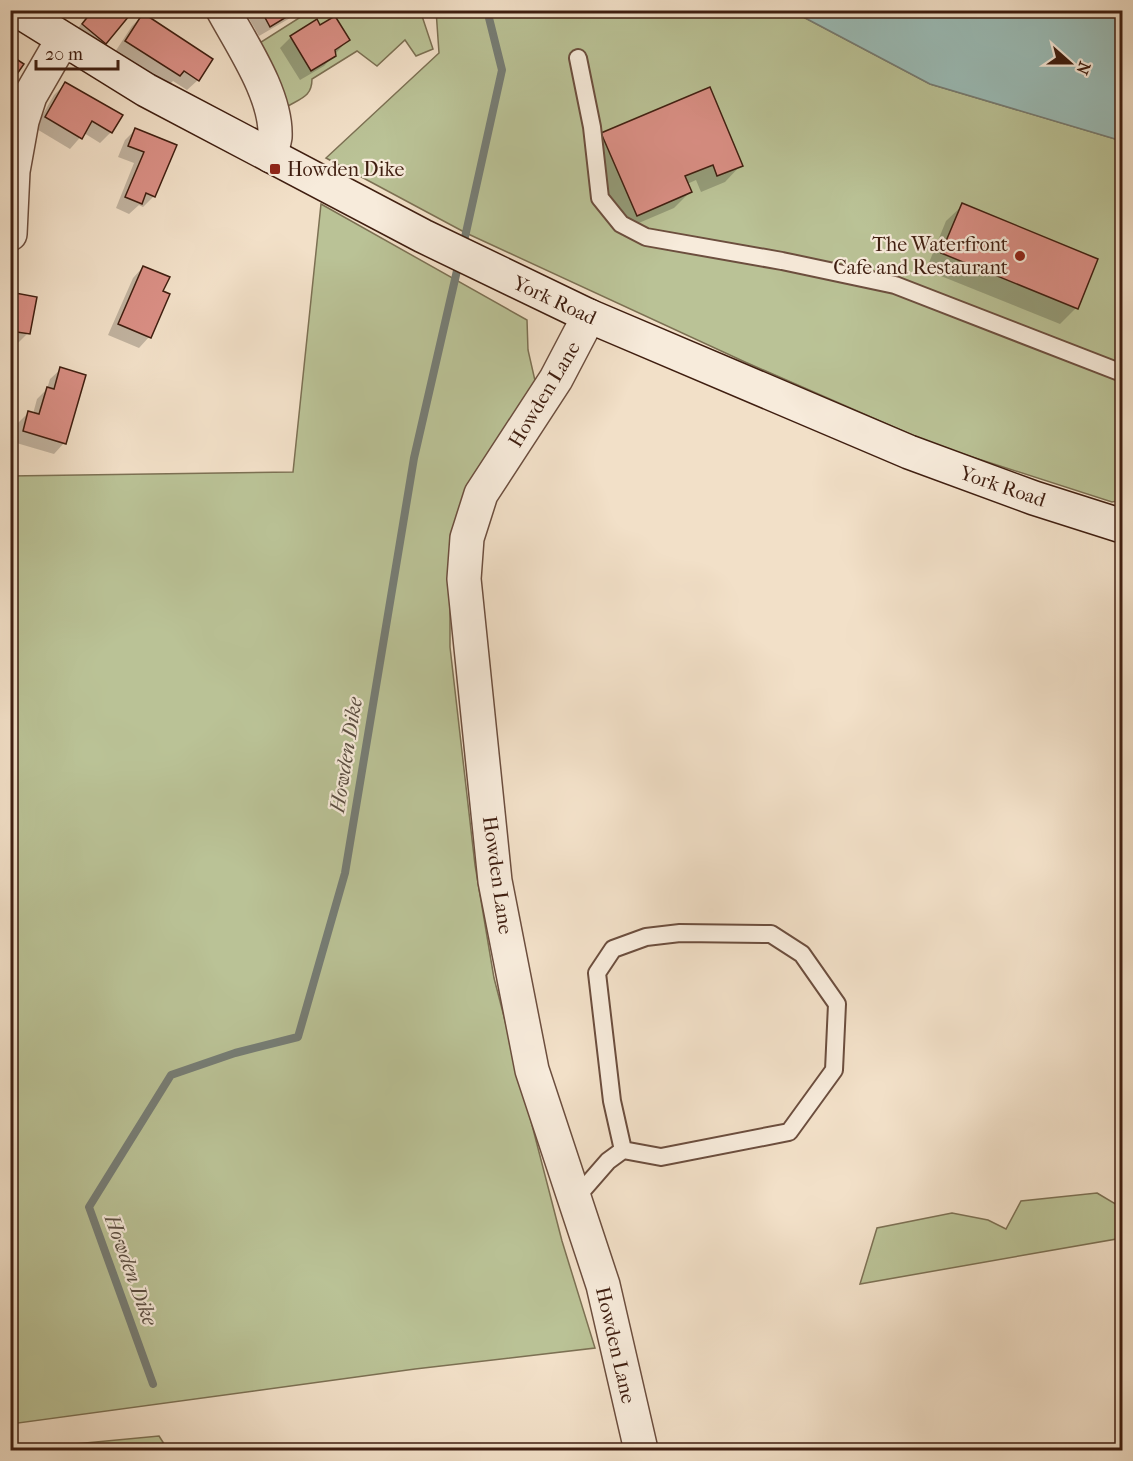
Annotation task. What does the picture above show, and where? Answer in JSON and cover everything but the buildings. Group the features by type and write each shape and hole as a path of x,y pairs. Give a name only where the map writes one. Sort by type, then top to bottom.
{"street":[{"name":"York Road","path":"16,10 146,90 423,236 589,316 909,452 1034,498 1122,526"},
{"path":"223,10 260,78 272,110 275,136 271,156"},
{"path":"10,234 13,171 21,121 30,96 63,39"},
{"name":"Howden Lane","path":"589,316 556,379 481,494 467,538 464,579 495,881 532,1070 603,1285 641,1450"}],"lane":[{"path":"578,58 592,127 600,198 621,224 646,237 782,261 895,285 1122,373"},
{"path":"574,1200 608,1161 623,1150 661,1157 789,1131 834,1070 837,1004 802,954 771,934 680,933 646,937 613,949 597,973 612,1101 623,1150"}],"green space":[{"path":"420,10 433,49 416,56 405,40 377,66 357,51 312,79 308,93 288,106 258,44 310,11"},
{"path":"436,10 792,11 930,84 1122,141 1122,500 1112,502 935,445 745,362 466,233 326,158 439,53"},
{"path":"321,204 527,320 528,350 536,385 450,553 450,647 475,865 494,978 562,1241 595,1348 415,1369 11,1424 10,476 293,472"},
{"path":"1097,1193 1117,1205 1122,1202 1122,1238 860,1284 877,1228 952,1213 988,1220 1006,1229 1021,1201"},
{"path":"159,1436 168,1450 11,1450"}],"water":[{"path":"792,11 1122,11 1122,141 930,84"}],"waterway":[{"name":"Howden Dike","path":"463,246 502,70 487,10"},
{"name":"Howden Dike","path":"153,1384 89,1207 171,1075 235,1053 298,1037 345,873 414,458 459,262"}],"place":[{"name":"Howden Dike","path":"275,169"},
{"name":"The Waterfront Cafe and Restaurant","path":"1020,256"}]}
